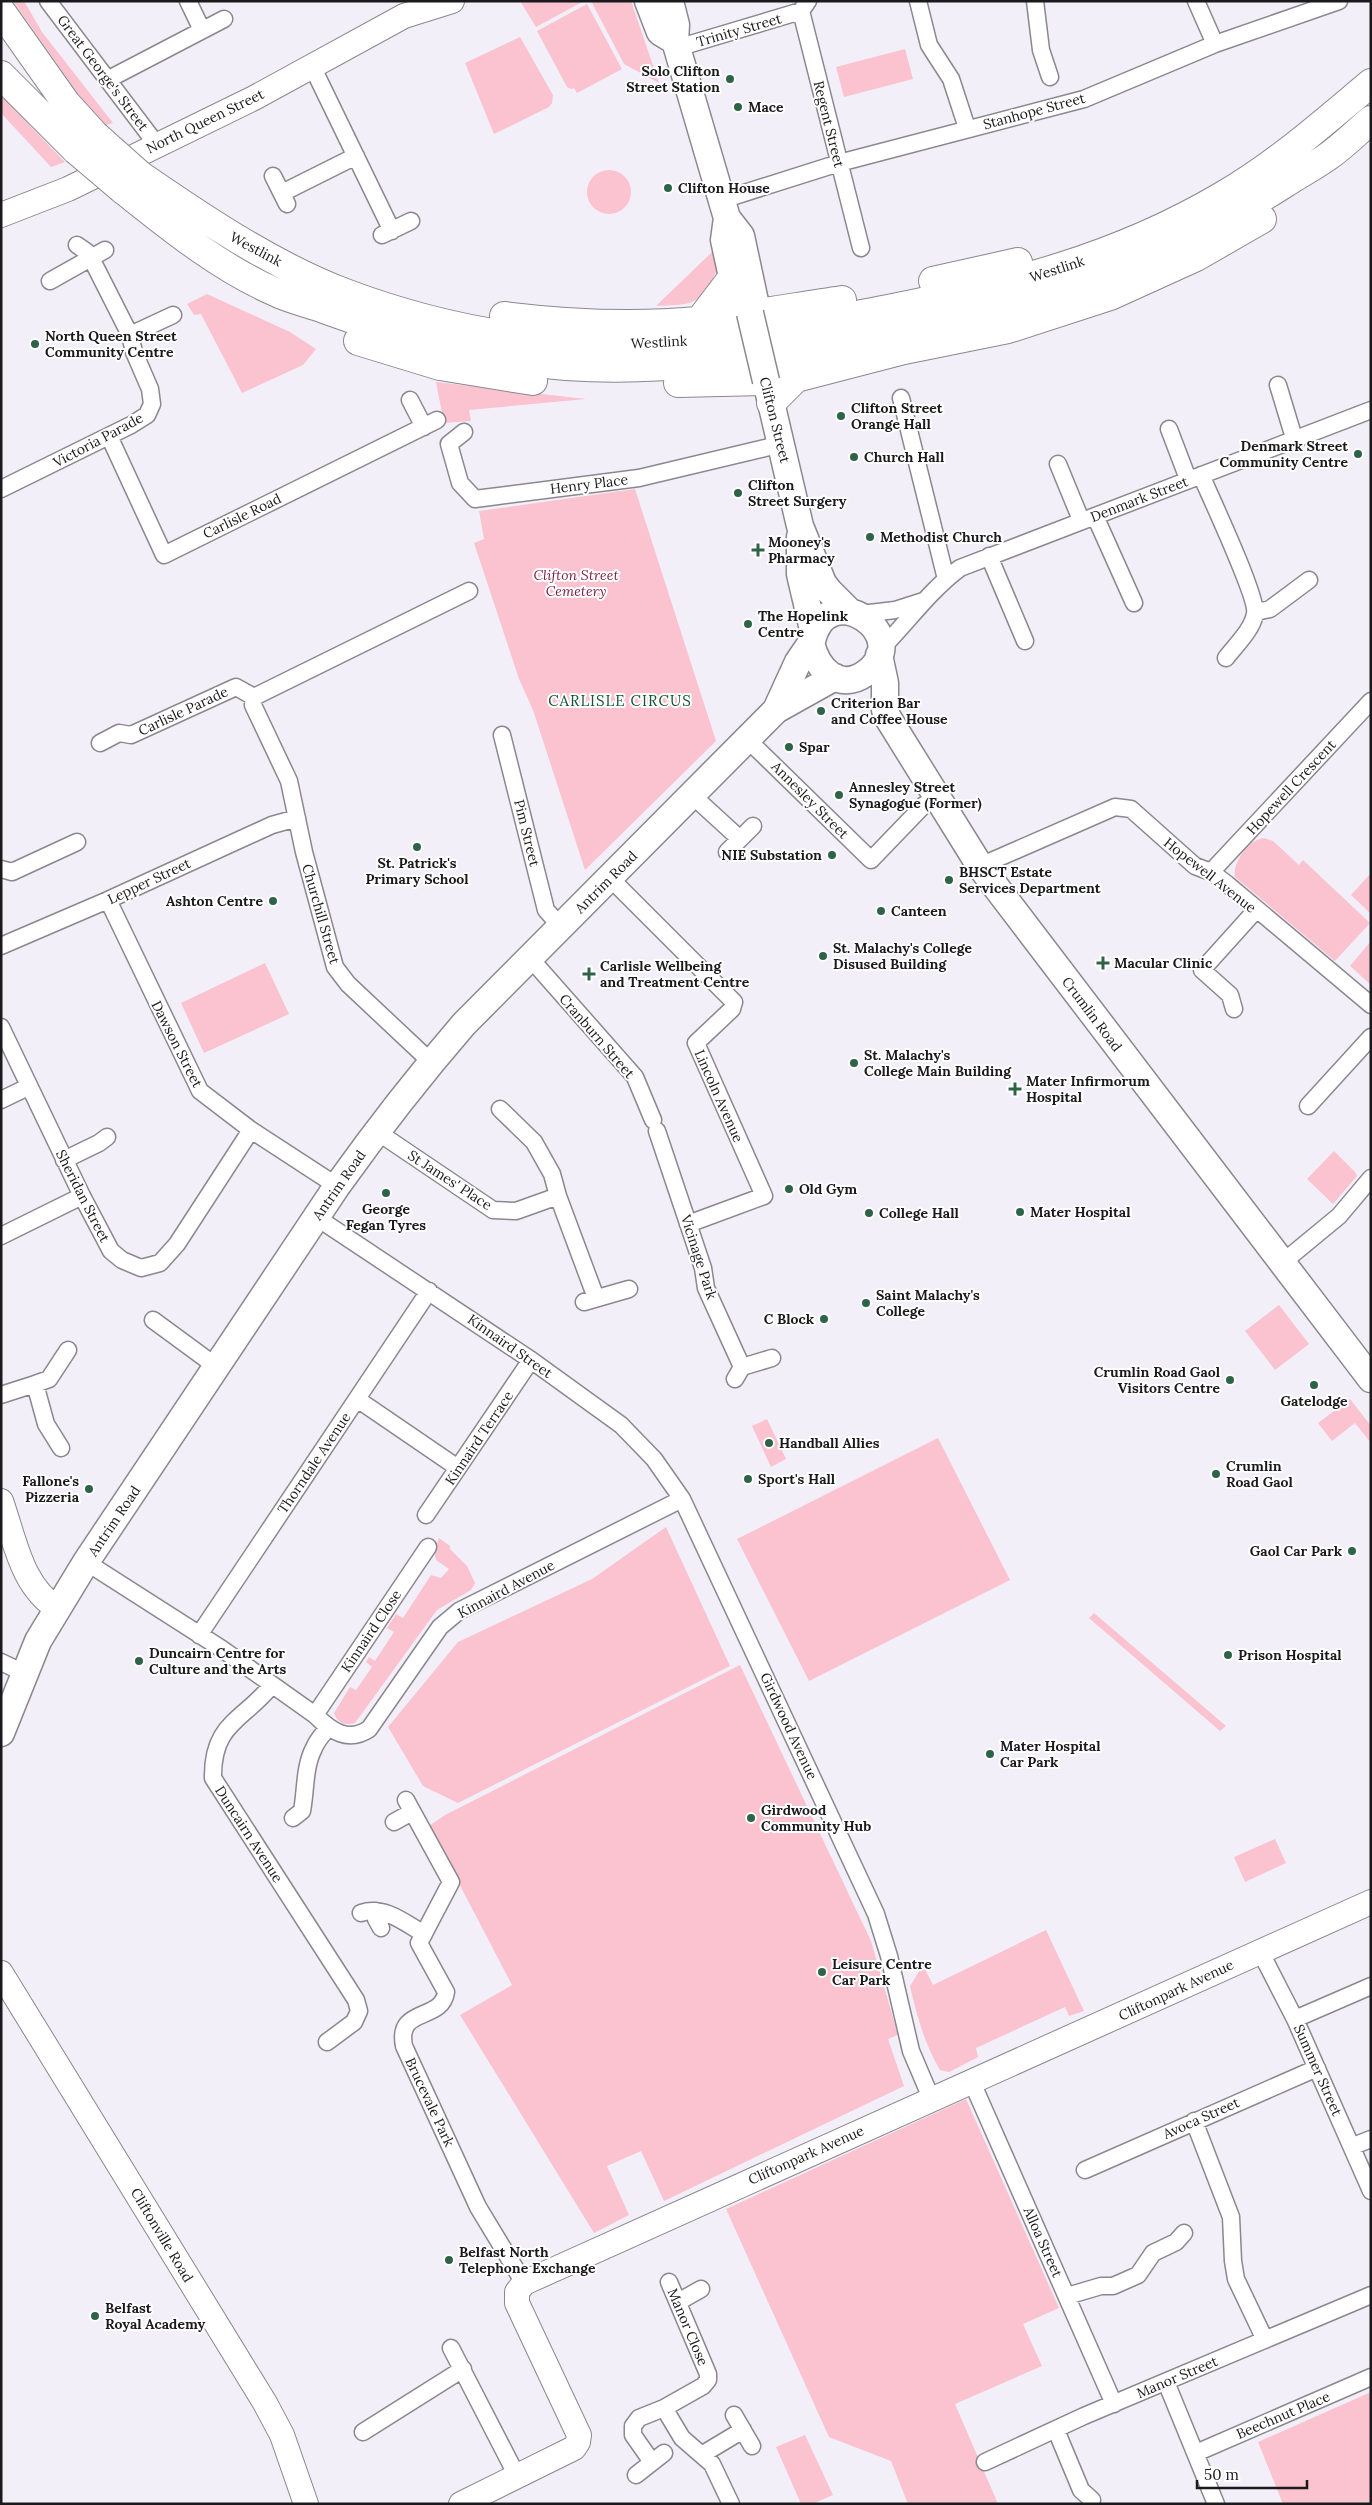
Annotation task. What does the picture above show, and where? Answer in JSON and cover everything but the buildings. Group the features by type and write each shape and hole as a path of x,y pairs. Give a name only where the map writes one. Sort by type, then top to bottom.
{"highway":[{"name":"Westlink","path":"1,11 66,103 85,142"},
{"name":"Westlink","path":"1,75 85,142 131,182 197,248 273,292 416,340 513,360 566,366 627,368 726,361 824,346 936,325 1074,287 1128,267 1200,234 1240,212 1328,157 1371,120"},
{"name":"Westlink","path":"131,182 308,276 345,293 422,318 469,330 555,342 602,344 685,342 784,328 978,291 1032,277 1090,258 1142,237 1221,197 1265,170 1371,83"},
{"path":"308,276 369,283 455,308 531,320 615,324 700,320 843,300 945,279 1046,253 1145,216 1263,154 1313,131"},
{"path":"273,292 314,320 355,340 398,355 479,374 593,386 768,392 786,375 796,378 904,350 1008,329 1110,296 1204,253 1263,219 1290,198 1328,157"},
{"path":"700,320 732,278"}],"main road":[{"path":"648,1 660,32 676,45"},
{"name":"Clifton Street","path":"670,1 676,25 676,45 724,209 741,236 756,306 750,313"},
{"name":"Clifton Street","path":"724,209 724,240 739,310 750,313"},
{"name":"Clifton Street","path":"750,313 800,526 829,591 855,613"},
{"name":"Clifton Street","path":"800,526 800,574 812,638"},
{"path":"879,653 870,670 854,679 840,678 819,666 812,638 819,624 828,616 838,612 855,613 870,620 876,629 885,683 885,710"},
{"name":"Antrim Road","path":"1,1733 12,1667 38,1641 86,1562 316,1217 376,1131 430,1062 464,1024 693,796 776,710 798,662 812,638"},
{"name":"Antrim Road","path":"776,710 840,678"},
{"name":"Crumlin Road","path":"840,678 885,710 980,866 1371,1379"}],"street":[{"name":"Great George's Street","path":"48,1 157,145"},
{"path":"188,1 202,30"},
{"name":"North Queen Street","path":"1,215 68,189 254,98 412,9 452,1"},
{"path":"918,1 929,46 951,79 967,128"},
{"path":"1035,1 1041,50 1050,77"},
{"path":"1196,1 1215,44"},
{"name":"Stanhope Street","path":"724,209 839,163 967,128 1084,99 1215,44 1339,1"},
{"name":"Trinity Street","path":"676,45 805,6"},
{"name":"Regent Street","path":"805,6 839,163 861,248"},
{"path":"107,80 224,18"},
{"path":"312,66 356,156 387,233 411,221"},
{"path":"273,176 285,199 356,156"},
{"name":"Victoria Parade","path":"1,489 109,436 147,415 152,404 150,389 134,352 130,335 98,254 87,252 77,245"},
{"path":"50,281 98,254"},
{"path":"130,335 173,315"},
{"path":"1278,385 1294,438"},
{"path":"901,398 946,579"},
{"name":"Carlisle Road","path":"109,436 164,555 430,423 410,400"},
{"name":"Denmark Street","path":"879,653 923,601 960,568 1368,411"},
{"path":"1169,428 1247,582 1256,612 1251,625 1226,658"},
{"name":"Henry Place","path":"464,432 449,444 460,483 475,499 639,478 782,444"},
{"path":"1058,464 1134,603"},
{"path":"989,556 1025,641"},
{"path":"1256,612 1270,609 1309,580"},
{"path":"297,818 289,781 253,705 254,696 469,591"},
{"name":"Denmark Street","path":"855,613 895,610 923,601"},
{"name":"Carlisle Parade","path":"100,742 119,733 131,735 236,686 254,696"},
{"name":"Hopewell Crescent","path":"1211,872 1371,701"},
{"name":"Pim Street","path":"502,734 546,910 561,927"},
{"name":"Annesley Street","path":"748,740 871,860 924,805 937,798"},
{"path":"693,796 740,839"},
{"name":"Hopewell Avenue","path":"980,866 1115,807 1131,809 1195,866 1211,872 1371,1004"},
{"name":"Lepper Street","path":"1,946 108,900 272,825 297,818"},
{"name":"Churchill Street","path":"297,818 316,900 340,975 430,1062"},
{"path":"727,852 753,826"},
{"path":"1,870 12,872 78,842"},
{"name":"Lincoln Avenue","path":"610,878 734,1002 732,1009 696,1043 764,1196 688,1224"},
{"name":"Dawson Street","path":"108,900 200,1091 251,1130 337,1186"},
{"path":"1234,1009 1230,995 1202,970 1256,910"},
{"name":"Cranburn Street","path":"530,958 635,1077 655,1125"},
{"name":"Sheridan Street","path":"1,1027 28,1087 110,1251 122,1260 141,1268 160,1263 177,1244 251,1130"},
{"path":"1308,1106 1371,1037"},
{"path":"1,1100 28,1087"},
{"path":"500,1110 534,1142 552,1174 590,1300 629,1288"},
{"name":"Vicinage Park","path":"655,1125 703,1268 706,1288 739,1373 772,1358"},
{"name":"St James' Place","path":"376,1131 493,1210 516,1211 558,1196"},
{"path":"64,1160 99,1143 107,1136"},
{"path":"1282,1263 1340,1216 1371,1178"},
{"path":"1,1236 82,1196"},
{"name":"Kinnaird Street","path":"316,1217 531,1360 621,1425 654,1459 682,1499"},
{"name":"Thorndale Avenue","path":"199,1635 429,1291"},
{"path":"153,1320 217,1367"},
{"path":"1,1395 49,1379 68,1350"},
{"name":"Kinnaird Terrace","path":"426,1516 531,1360"},
{"path":"35,1384 46,1424 61,1448"},
{"path":"357,1399 458,1468"},
{"name":"Kinnaird Avenue","path":"272,1685 315,1715 328,1728 344,1736 360,1735 369,1729 440,1627 459,1611 682,1499"},
{"name":"Girdwood Avenue","path":"682,1499 876,1914 889,1956 911,2051 932,2098"},
{"path":"1,1501 19,1558 30,1582 46,1601 58,1609"},
{"name":"Kinnaird Close","path":"315,1715 428,1547"},
{"path":"86,1562 272,1685"},
{"name":"Duncairn Avenue","path":"272,1685 223,1732 213,1762 213,1778 356,2000 359,2011 354,2022 327,2042"},
{"path":"293,1818 302,1811 307,1788 308,1762 314,1746 328,1728"},
{"path":"381,1928 376,1919 368,1912 387,1913 424,1934 451,1882 409,1806 394,1822"},
{"name":"Cliftonpark Avenue","path":"524,2283 971,2080 1371,1902"},
{"name":"Brucevale Park","path":"424,1934 419,1943 446,1992 445,1999 440,2006 408,2022 402,2035 404,2046 478,2206 524,2283"},
{"name":"Summer Street","path":"1260,1951 1295,2019 1353,2146 1371,2191"},
{"name":"Cliftonville Road","path":"1,1973 265,2403 282,2435 306,2504"},
{"path":"1295,2019 1371,1986"},
{"name":"Avoca Street","path":"1085,2170 1317,2068"},
{"name":"Alloa Street","path":"971,2080 1114,2404"},
{"path":"1194,2121 1231,2217 1233,2261 1236,2279 1265,2340"},
{"path":"1353,2146 1371,2139"},
{"path":"1067,2296 1101,2286 1113,2286 1138,2275 1153,2253 1176,2242 1184,2233"},
{"name":"Manor Close","path":"636,2475 658,2457 633,2435 633,2426 639,2418 664,2408 702,2386 708,2380 708,2374 669,2282"},
{"path":"462,2504 574,2448 578,2442 579,2435 517,2303 517,2292 524,2283"},
{"path":"678,2302 701,2289"},
{"name":"Manor Street","path":"985,2462 1114,2404 1371,2295"},
{"path":"451,2348 517,2476"},
{"path":"363,2432 463,2369"},
{"name":"Beechnut Place","path":"1196,2453 1371,2377"},
{"path":"1166,2382 1216,2504"},
{"path":"664,2408 682,2438 703,2454 712,2464 732,2504"},
{"path":"734,2415 752,2446"},
{"path":"703,2454 743,2430"},
{"path":"1056,2430 1081,2490 1092,2500"}],"green space":[{"path":"13,1 24,1 42,32 113,123 101,127"},
{"path":"520,1 584,1 536,27"},
{"path":"591,1 631,1 659,83 624,64"},
{"path":"587,4 622,69 577,93 574,88 567,87 537,31"},
{"path":"520,37 553,95 552,103 549,107 494,134 465,63"},
{"path":"905,49 913,79 844,97 836,67"},
{"path":"1,96 65,162 51,167 1,113"},
{"path":"609,170 621,174 627,180 631,192 627,204 621,210 609,214 597,210 591,204 587,192 591,180 597,174"},
{"path":"712,252 717,270 706,291 700,297 694,301 679,305 656,306"},
{"path":"207,294 290,332 316,349 303,365 242,393 201,314 194,315 187,304"},
{"path":"436,382 586,399 469,410 471,421 444,423"},
{"name":"Clifton Street Cemetery","path":"635,489 716,741 585,870 533,710 519,679 474,543 484,539 479,511"},
{"path":"1264,838 1273,841 1299,865 1303,860 1370,923 1335,961 1235,877 1236,865 1247,847 1258,839"},
{"path":"1371,873 1371,914 1351,895"},
{"path":"1371,941 1371,985 1350,966"},
{"path":"265,963 289,1014 204,1053 181,1003"},
{"path":"1334,1151 1357,1176 1333,1204 1307,1179"},
{"path":"1279,1305 1309,1344 1275,1370 1245,1331"},
{"path":"1350,1399 1371,1426 1371,1443 1355,1423 1332,1441 1318,1423"},
{"name":"Handball Allies","path":"767,1419 786,1459 771,1467 752,1426"},
{"path":"938,1438 1010,1580 809,1681 737,1539"},
{"path":"666,1527 730,1666 458,1803 423,1786 388,1727 458,1642 592,1579"},
{"path":"439,1538 450,1546 450,1549 467,1566 475,1583 471,1590 437,1610 355,1723 342,1723 334,1713 350,1687 356,1690 372,1667 366,1662 369,1657 375,1661 394,1632 387,1628 396,1614 403,1618 431,1575 441,1578 449,1569 436,1560 434,1551"},
{"path":"1094,1613 1226,1726 1220,1731 1089,1618"},
{"path":"740,1665 871,1941 898,2035 888,2039 904,2086 664,2201 641,2151 607,2166 629,2215 594,2233 460,2015 512,1985 429,1826 445,1815"},
{"path":"1275,1839 1286,1863 1245,1882 1234,1857"},
{"path":"1046,1930 1084,2011 1069,2016 1065,2007 976,2048 978,2057 949,2072 940,2070 922,2029 910,1986 923,1965 933,1985"},
{"path":"966,2099 1059,2308 1023,2324 1042,2366 955,2404 998,2504 908,2504 891,2461 829,2437 726,2209"},
{"path":"1371,2392 1371,2504 1283,2504 1258,2442"},
{"path":"805,2435 833,2495 812,2504 801,2504 776,2447"}],"place":[{"name":"Solo Clifton Street Station","path":"730,79"},
{"name":"Mace","path":"738,107"},
{"name":"Clifton House","path":"668,188"},
{"name":"North Queen Street Community Centre","path":"35,344"},
{"name":"Clifton Street Orange Hall","path":"841,416"},
{"name":"Denmark Street Community Centre","path":"1358,454"},
{"name":"Church Hall","path":"854,457"},
{"name":"Clifton Street Surgery","path":"738,493"},
{"name":"Methodist Church","path":"870,537"},
{"name":"Mooney's Pharmacy","path":"758,550"},
{"name":"The Hopelink Centre","path":"748,624"},
{"name":"Criterion Bar and Coffee House","path":"821,711"},
{"name":"Spar","path":"789,747"},
{"name":"Annesley Street Synagogue (Former)","path":"839,795"},
{"name":"St. Patrick's Primary School","path":"417,847"},
{"name":"NIE Substation","path":"832,855"},
{"name":"BHSCT Estate Services Department","path":"949,880"},
{"name":"Ashton Centre","path":"273,901"},
{"name":"Canteen","path":"881,911"},
{"name":"St. Malachy's College Disused Building","path":"823,956"},
{"name":"Macular Clinic","path":"1103,963"},
{"name":"Carlisle Wellbeing and Treatment Centre","path":"589,974"},
{"name":"St. Malachy's College Main Building","path":"854,1063"},
{"name":"Mater Infirmorum Hospital","path":"1015,1089"},
{"name":"Old Gym","path":"789,1189"},
{"name":"George Fegan Tyres","path":"386,1193"},
{"name":"Mater Hospital","path":"1020,1212"},
{"name":"College Hall","path":"869,1213"},
{"name":"Saint Malachy's College","path":"866,1303"},
{"name":"C Block","path":"824,1319"},
{"name":"Crumlin Road Gaol Visitors Centre","path":"1230,1380"},
{"name":"Gatelodge","path":"1314,1385"},
{"name":"Handball Allies","path":"769,1443"},
{"name":"Crumlin Road Gaol","path":"1216,1474"},
{"name":"Sport's Hall","path":"748,1479"},
{"name":"Fallone's Pizzeria","path":"89,1489"},
{"name":"Gaol Car Park","path":"1352,1551"},
{"name":"Prison Hospital","path":"1228,1655"},
{"name":"Duncairn Centre for Culture and the Arts","path":"139,1661"},
{"name":"Mater Hospital Car Park","path":"990,1754"},
{"name":"Girdwood Community Hub","path":"751,1818"},
{"name":"Leisure Centre Car Park","path":"822,1972"},
{"name":"Belfast North Telephone Exchange","path":"449,2260"},
{"name":"Belfast Royal Academy","path":"95,2316"}],"district":[{"name":"CARLISLE CIRCUS","path":"620,700"}]}
